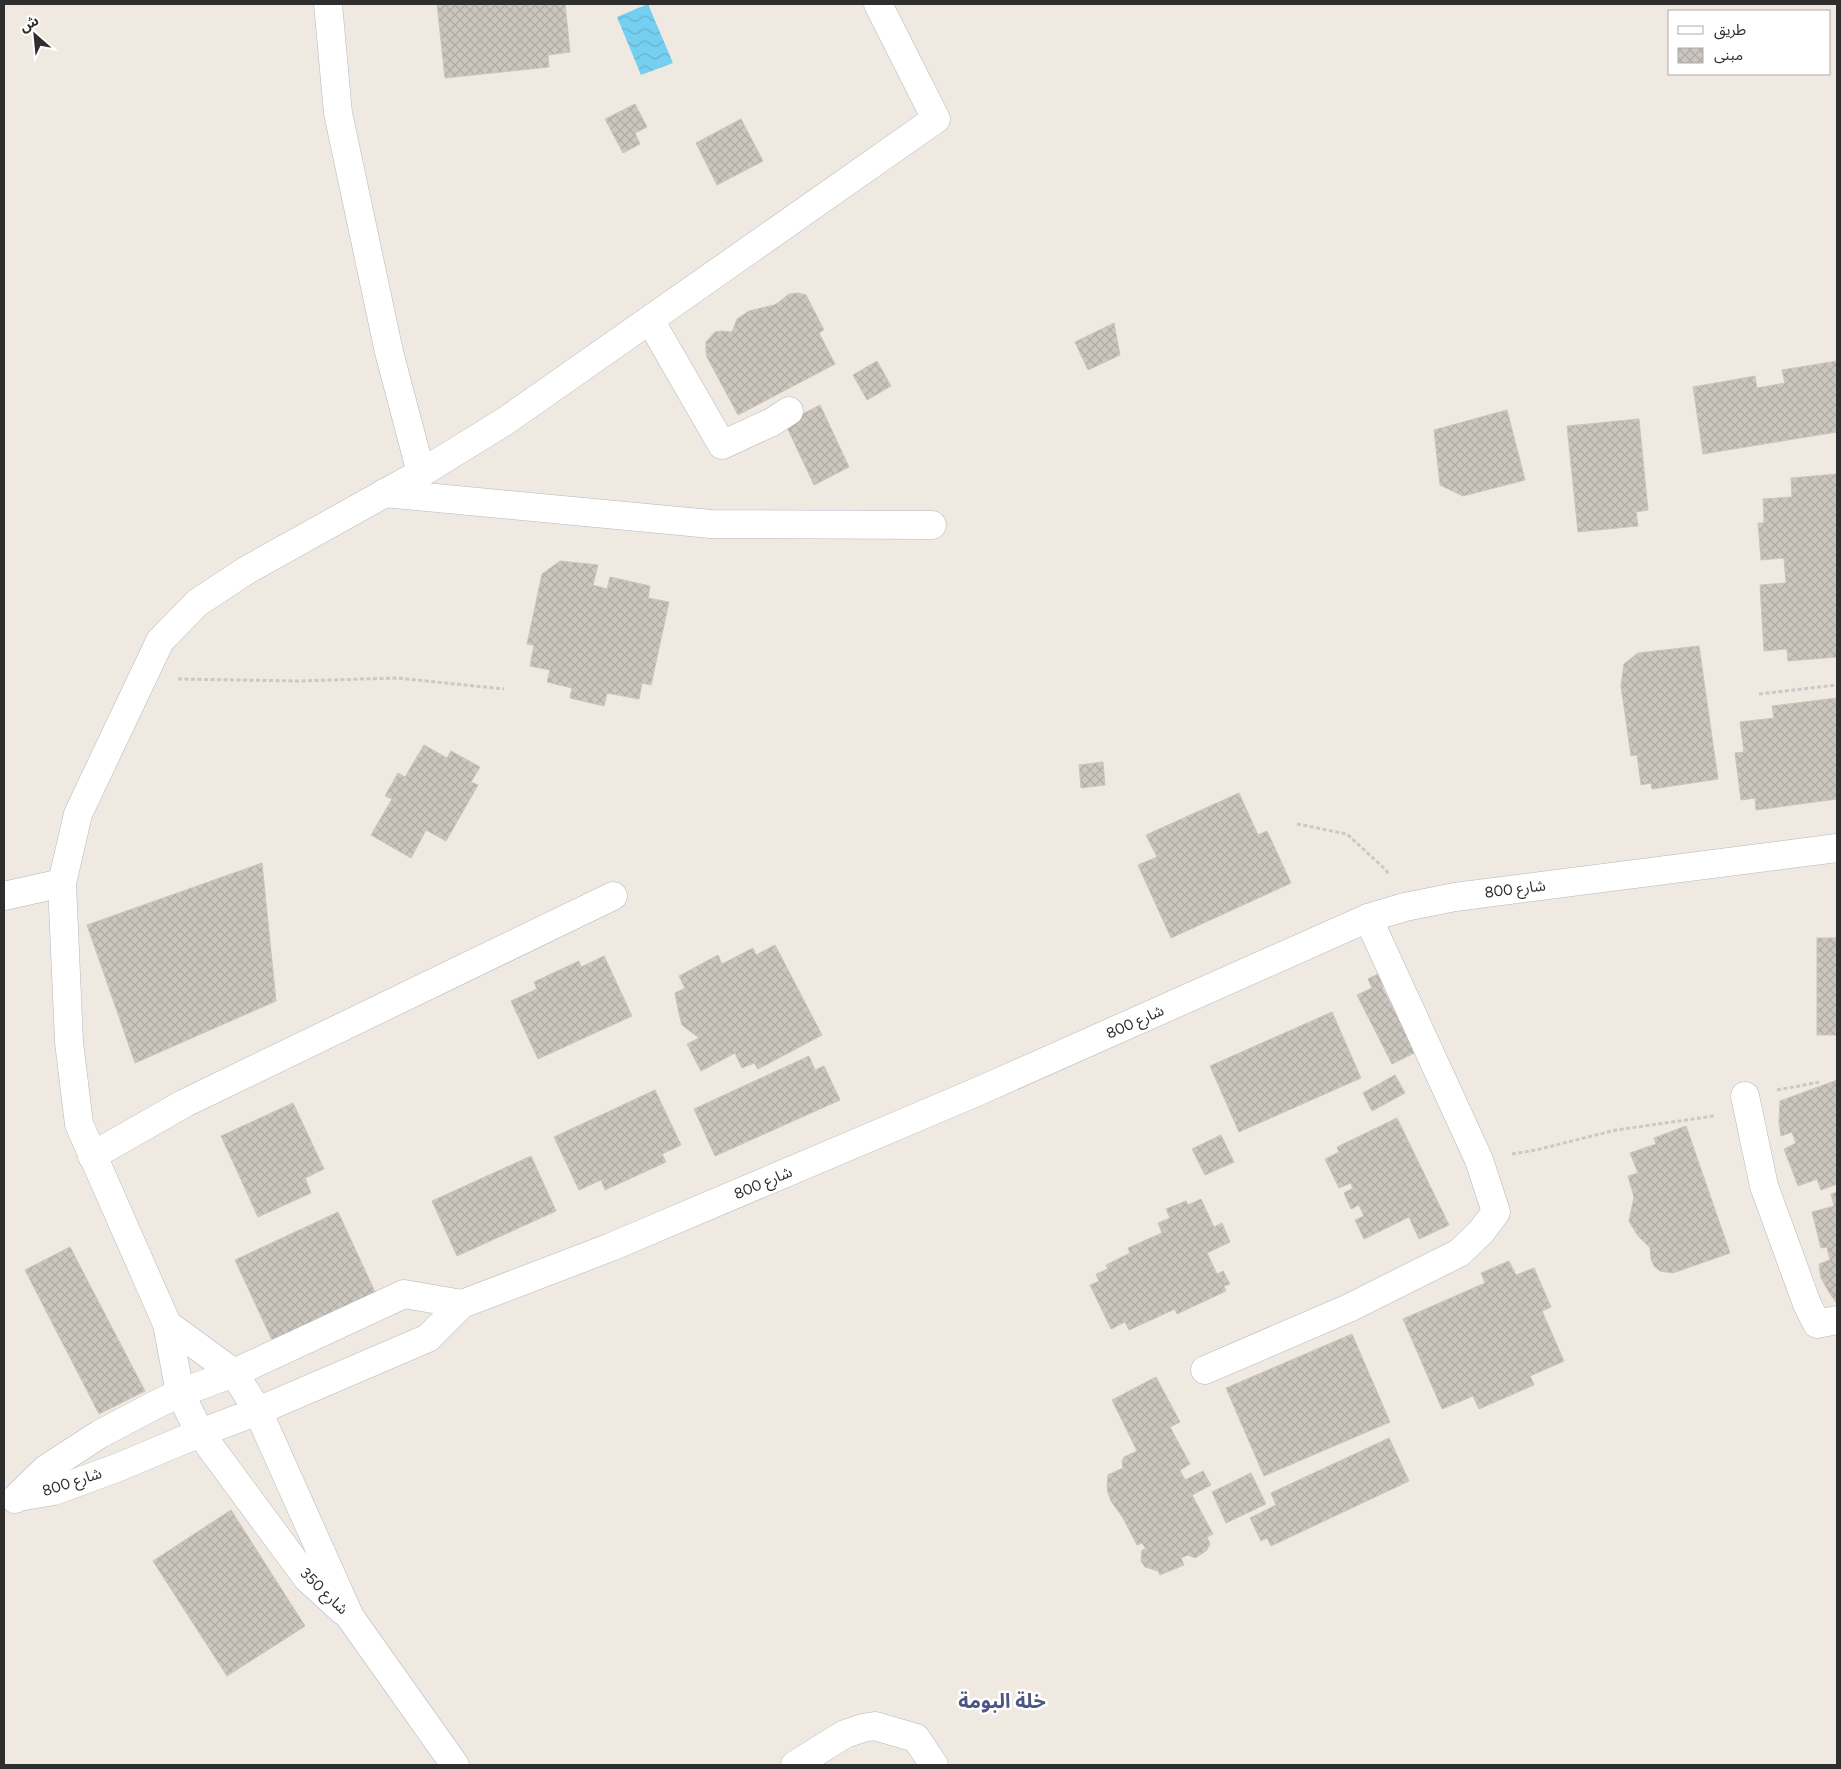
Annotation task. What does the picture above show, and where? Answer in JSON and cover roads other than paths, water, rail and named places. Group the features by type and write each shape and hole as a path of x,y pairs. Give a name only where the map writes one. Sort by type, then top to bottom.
{"street":[{"path":"328,4 338,113 389,352 421,473"},
{"name":"شارع 350","path":"350,1617 307,1578 200,1432 180,1393 167,1324 79,1124 72,1060 62,883 78,814 160,641 197,602 247,570 421,473 504,422 936,119 878,4"},
{"path":"650,320 722,445 772,422 790,411"},
{"path":"384,493 712,524 932,525"},
{"name":"شارع 800","path":"11,1501 54,1491 119,1467 200,1432 258,1411 428,1338 462,1304 611,1247 979,1092 1368,918 1405,907 1455,897 1837,848"},
{"path":"4,896 62,883"},
{"path":"92,1156 185,1103 613,896"},
{"path":"1205,1370 1349,1308 1459,1253 1482,1232 1496,1212 1479,1160 1368,918"},
{"path":"1745,1096 1764,1186 1807,1304 1817,1324 1837,1320"},
{"name":"شارع 800","path":"11,1501 46,1470 100,1434 180,1393 234,1373 404,1294 462,1304"},
{"path":"167,1324 234,1373"},
{"name":"شارع 350","path":"234,1373 258,1411 350,1617"},
{"path":"350,1617 454,1765"},
{"path":"795,1765 845,1734 875,1726 916,1738 934,1765"}],"water":[{"path":"648,4 673,63 641,75 617,17"}],"district":[{"name":"خلة البومة","path":"1002,1701"}]}
